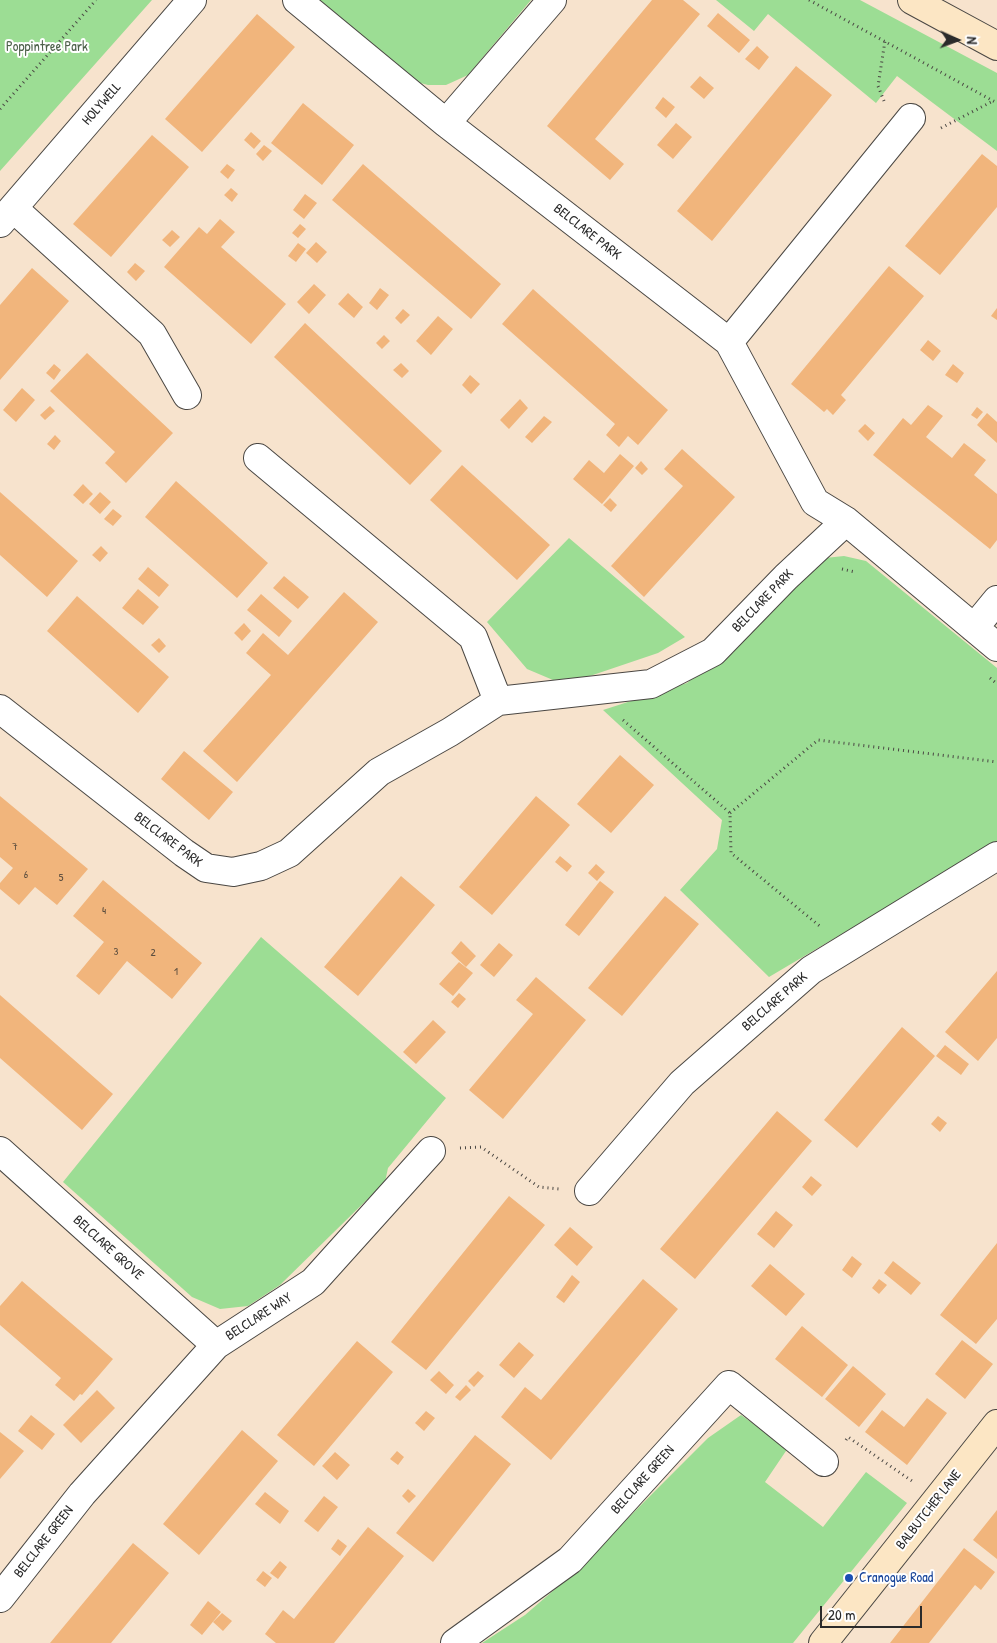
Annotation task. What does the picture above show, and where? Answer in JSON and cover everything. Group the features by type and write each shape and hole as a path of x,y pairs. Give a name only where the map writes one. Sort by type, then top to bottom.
{"street":[{"name":"HOLYWELL","path":"187,395 152,334 7,215 192,0"},
{"name":"BELCLARE PARK","path":"298,0 446,123 729,342 815,502 846,521 997,647"},
{"path":"446,123 552,0"},
{"path":"912,0 997,46"},
{"path":"729,342 904,127"},
{"path":"258,458 473,637 498,701"},
{"name":"BELCLARE PARK","path":"0,709 184,853 206,868 233,872 261,866 288,853 379,772 450,732 498,701 651,684 713,652 786,577 846,521"},
{"path":"974,628 997,600"},
{"name":"BELCLARE PARK","path":"590,1191 682,1083 811,970 997,856"},
{"name":"BELCLARE GROVE","path":"0,1151 216,1345"},
{"name":"BELCLARE WAY","path":"89,1487 216,1345 313,1282 431,1151"},
{"name":"BELCLARE GREEN","path":"455,1643 570,1560 729,1385 824,1462"},
{"name":"BALBUTCHER LANE","path":"823,1643 997,1424"},
{"name":"BELCLARE GREEN","path":"0,1598 89,1487"}],"path":[{"path":"0,109 96,0"},
{"path":"809,0 995,102"},
{"path":"884,41 878,86 904,127 931,133 995,102"},
{"path":"837,569 860,573"},
{"path":"989,677 997,684"},
{"path":"591,691 730,814 731,853 846,948"},
{"path":"730,814 818,740 997,762"},
{"path":"431,1151 481,1147 539,1187 590,1191"},
{"path":"824,1462 848,1437 938,1499"}],"green space":[{"name":"Poppintree Park","path":"0,0 152,0 0,171"},
{"path":"318,0 531,0 468,75 446,85 428,85 405,79"},
{"path":"716,0 860,0 997,73 997,151 897,76 876,103 768,14 754,31"},
{"path":"569,538 685,637 658,653 587,677 553,680 527,669 487,622"},
{"path":"844,556 866,561 997,668 997,842 769,977 680,890 717,849 722,820 603,710 687,683 825,558"},
{"path":"261,937 446,1098 388,1168 385,1182 280,1285 248,1306 220,1309 192,1297 63,1182"},
{"path":"741,1415 788,1448 765,1482 823,1527 866,1472 907,1503 793,1643 482,1643 525,1615 569,1577 708,1438"}],"building":[{"path":"652,0 683,0 700,14 595,139 624,164 610,180 547,126"},
{"path":"718,13 750,40 739,53 707,26"},
{"path":"257,14 295,47 202,152 165,119"},
{"path":"757,46 769,57 759,70 745,59"},
{"path":"796,66 832,95 712,241 677,211"},
{"path":"700,76 714,88 704,99 690,87"},
{"path":"663,97 675,107 666,118 655,108"},
{"path":"303,103 354,145 322,185 271,143"},
{"path":"676,123 692,137 673,159 657,145"},
{"path":"251,132 261,141 254,149 244,140"},
{"path":"152,135 189,167 111,257 73,224"},
{"path":"264,145 272,151 263,161 256,154"},
{"path":"982,154 997,166 997,207 940,275 905,246"},
{"path":"227,164 235,170 228,179 220,172"},
{"path":"363,164 501,284 471,319 332,200"},
{"path":"231,188 238,194 232,202 224,195"},
{"path":"305,194 317,203 304,219 293,210"},
{"path":"220,219 235,232 221,247 286,304 251,344 164,267 199,227 207,234"},
{"path":"300,224 306,229 298,238 292,233"},
{"path":"172,230 180,237 170,247 162,240"},
{"path":"316,242 327,252 317,263 306,253"},
{"path":"298,243 306,249 296,262 288,256"},
{"path":"135,263 145,271 136,281 127,272"},
{"path":"889,266 924,296 841,395 846,400 833,415 827,409 824,412 791,384"},
{"path":"32,268 69,301 0,380 0,305"},
{"path":"314,284 326,295 309,314 297,302"},
{"path":"380,288 389,295 377,310 369,303"},
{"path":"533,289 668,410 638,445 628,436 619,447 606,435 615,424 502,324"},
{"path":"348,293 363,307 354,318 338,304"},
{"path":"997,308 997,320 991,316"},
{"path":"403,309 410,315 401,324 395,318"},
{"path":"438,316 453,329 431,355 416,341"},
{"path":"305,323 442,451 410,485 274,357"},
{"path":"384,335 390,341 382,349 376,343"},
{"path":"928,340 941,351 933,361 920,350"},
{"path":"87,353 173,433 126,483 105,463 115,452 50,391"},
{"path":"401,363 409,371 402,378 393,370"},
{"path":"54,364 61,370 54,380 46,373"},
{"path":"953,364 964,373 957,383 945,375"},
{"path":"470,375 480,384 471,394 462,385"},
{"path":"22,388 35,400 16,422 3,410"},
{"path":"520,399 528,408 509,429 500,420"},
{"path":"928,405 943,416 926,437 952,458 964,443 986,460 974,475 997,494 997,540 990,549 873,455 903,418 911,425"},
{"path":"50,406 55,411 45,420 40,415"},
{"path":"977,407 983,412 977,419 971,415"},
{"path":"987,413 997,422 997,443 977,425"},
{"path":"544,416 552,422 532,443 525,437"},
{"path":"865,424 875,433 868,441 858,431"},
{"path":"55,435 61,441 54,450 47,444"},
{"path":"682,449 735,497 644,597 611,566 683,486 664,469"},
{"path":"620,454 634,466 602,504 573,479 589,460 604,473"},
{"path":"641,461 648,469 642,475 635,468"},
{"path":"462,465 550,545 517,580 430,500"},
{"path":"176,481 268,563 237,598 145,517"},
{"path":"83,484 93,494 83,504 73,495"},
{"path":"0,492 78,561 47,597 0,555"},
{"path":"100,492 111,502 100,514 89,504"},
{"path":"610,498 617,505 611,512 603,505"},
{"path":"113,509 122,516 113,526 104,519"},
{"path":"101,546 108,553 100,562 92,555"},
{"path":"148,567 169,585 159,597 138,579"},
{"path":"284,576 309,597 298,609 273,588"},
{"path":"138,589 159,607 143,625 122,608"},
{"path":"344,592 378,622 237,782 203,751 271,675 246,653 263,633 288,655"},
{"path":"261,594 292,621 279,637 247,610"},
{"path":"77,596 169,677 138,713 47,631"},
{"path":"244,623 251,631 242,641 234,633"},
{"path":"159,638 166,646 159,653 151,645"},
{"path":"184,751 233,792 209,820 161,779"},
{"path":"620,755 654,785 611,833 577,804"},
{"path":"0,796 88,869 57,905 35,887 19,905 0,889 0,883 13,868 0,857"},
{"path":"536,796 570,825 492,915 459,887"},
{"path":"560,856 572,866 567,872 555,862"},
{"path":"596,864 605,872 597,881 588,873"},
{"path":"401,876 435,905 358,996 324,967"},
{"path":"103,880 202,963 172,999 127,961 99,995 76,976 104,942 73,916"},
{"path":"600,881 614,892 579,936 565,925"},
{"path":"665,896 699,924 622,1016 588,988"},
{"path":"461,941 476,956 466,967 451,953"},
{"path":"499,943 513,955 494,977 480,965"},
{"path":"459,962 473,973 453,996 439,984"},
{"path":"997,971 997,1038 978,1061 945,1032"},
{"path":"536,977 586,1020 503,1119 469,1090 533,1014 516,1000"},
{"path":"459,993 466,999 458,1008 451,1002"},
{"path":"0,995 113,1094 82,1130 0,1058"},
{"path":"433,1020 446,1032 416,1064 403,1052"},
{"path":"902,1027 935,1056 857,1148 824,1120"},
{"path":"945,1045 969,1064 961,1075 936,1056"},
{"path":"777,1111 812,1141 695,1279 660,1249"},
{"path":"938,1116 947,1123 940,1132 931,1124"},
{"path":"811,1176 822,1185 812,1196 802,1187"},
{"path":"509,1196 545,1225 426,1370 391,1342"},
{"path":"776,1211 793,1225 774,1248 757,1234"},
{"path":"570,1227 593,1247 577,1266 554,1245"},
{"path":"997,1243 997,1319 976,1344 940,1315"},
{"path":"852,1256 862,1264 852,1278 842,1270"},
{"path":"893,1261 921,1283 911,1295 884,1273"},
{"path":"770,1264 805,1294 786,1316 751,1286"},
{"path":"572,1275 580,1282 564,1303 556,1297"},
{"path":"643,1279 678,1309 551,1460 501,1417 525,1387 541,1400"},
{"path":"879,1279 887,1285 879,1294 872,1288"},
{"path":"22,1281 113,1359 82,1395 80,1394 74,1401 55,1385 61,1378 0,1325 0,1306"},
{"path":"802,1326 848,1365 822,1397 775,1359"},
{"path":"962,1340 993,1364 965,1399 935,1374"},
{"path":"357,1341 393,1372 314,1466 277,1435"},
{"path":"519,1342 534,1355 514,1378 499,1365"},
{"path":"853,1366 886,1394 859,1427 825,1399"},
{"path":"439,1371 454,1385 446,1394 430,1380"},
{"path":"478,1371 484,1376 474,1387 468,1381"},
{"path":"466,1385 471,1390 460,1401 455,1397"},
{"path":"97,1390 115,1408 81,1443 63,1425"},
{"path":"927,1398 947,1413 907,1465 865,1432 882,1410 904,1427"},
{"path":"426,1411 435,1418 424,1431 415,1423"},
{"path":"31,1415 55,1434 42,1450 18,1431"},
{"path":"242,1430 278,1461 199,1555 163,1524"},
{"path":"0,1432 24,1451 0,1479"},
{"path":"475,1435 511,1464 433,1562 396,1533"},
{"path":"397,1451 404,1457 398,1465 390,1459"},
{"path":"335,1452 350,1465 337,1480 322,1466"},
{"path":"408,1489 416,1496 409,1503 402,1496"},
{"path":"265,1492 289,1511 280,1524 255,1504"},
{"path":"324,1496 338,1507 318,1532 304,1521"},
{"path":"997,1510 997,1559 973,1540"},
{"path":"368,1527 404,1556 334,1643 276,1643 265,1634 283,1610 294,1619"},
{"path":"338,1539 347,1546 340,1556 331,1549"},
{"path":"133,1543 169,1573 111,1643 50,1643"},
{"path":"964,1548 995,1572 981,1590 975,1585 929,1643 890,1643"},
{"path":"280,1561 287,1567 278,1579 270,1573"},
{"path":"263,1571 272,1578 265,1587 256,1580"},
{"path":"208,1601 221,1612 202,1635 190,1625"},
{"path":"222,1613 232,1621 223,1631 213,1622"}],"place":[{"name":"Cranogue Road","path":"849,1578"}]}
